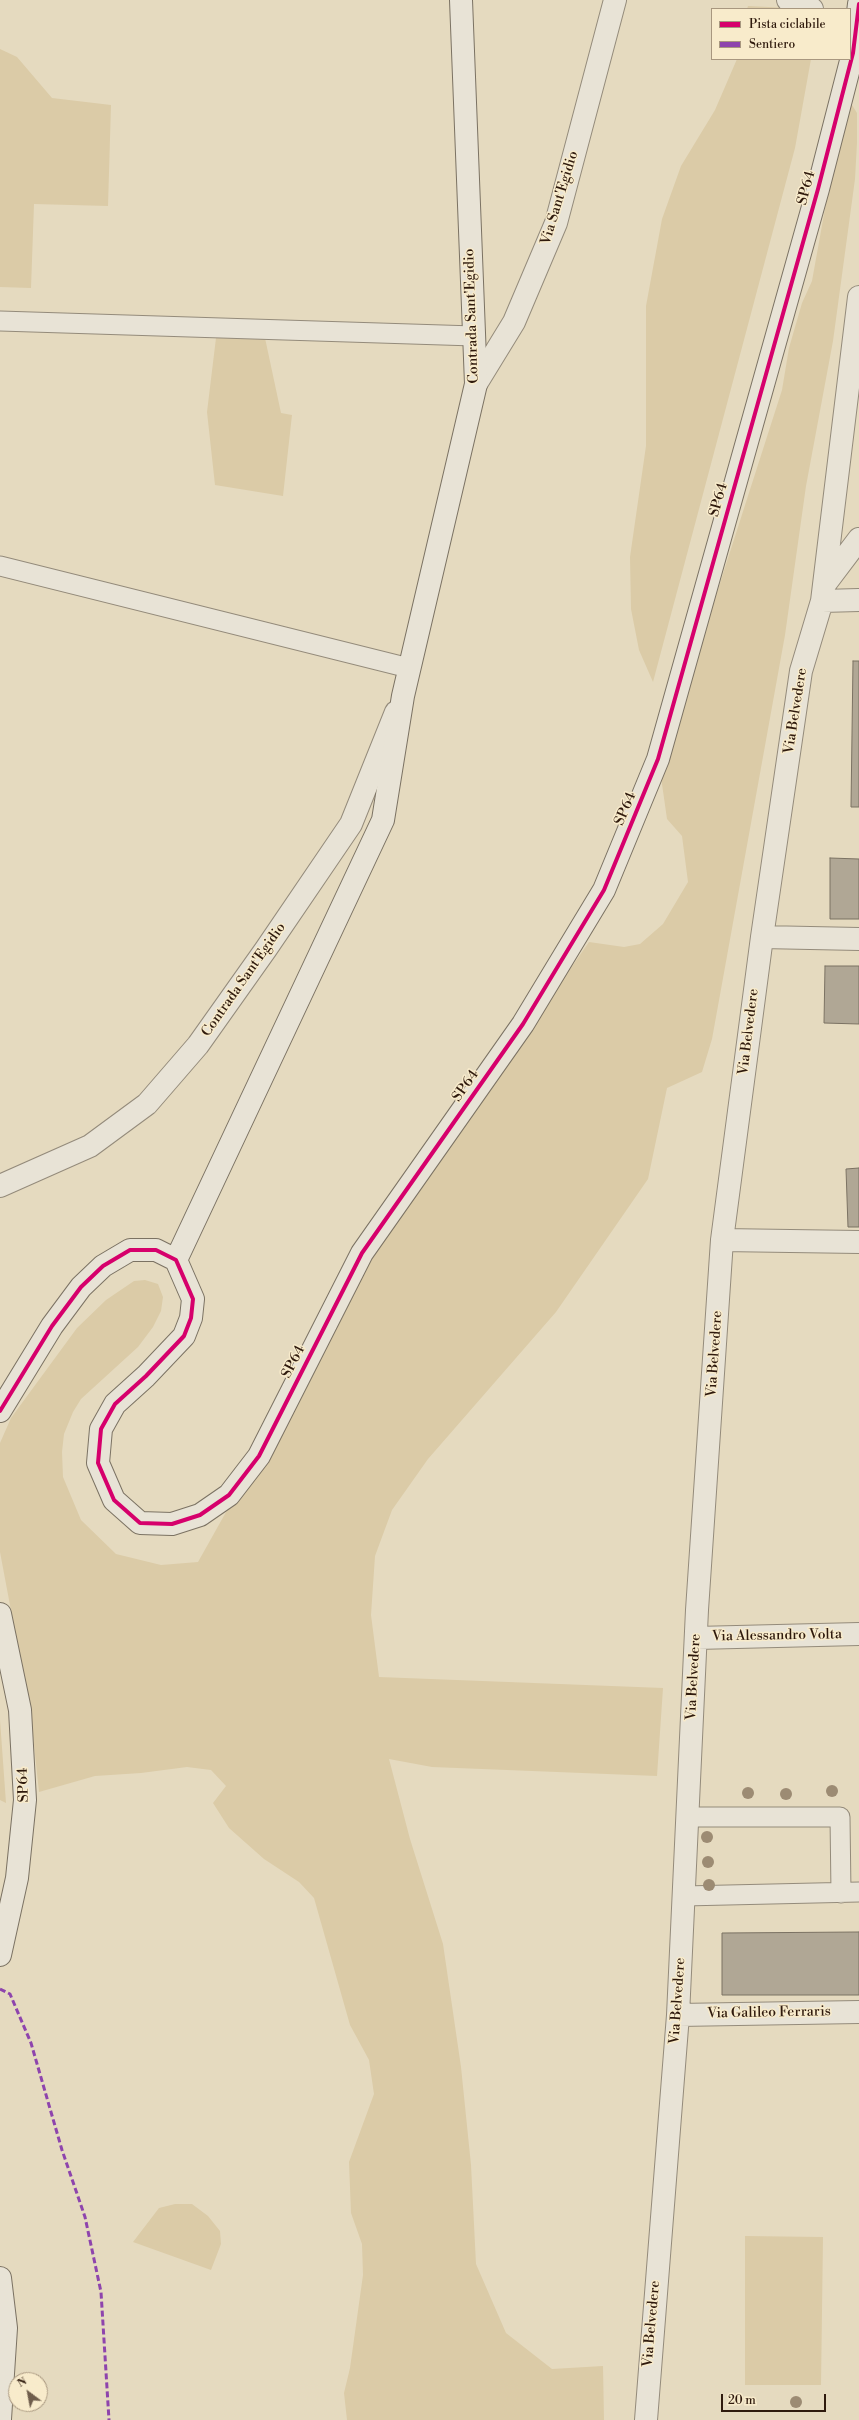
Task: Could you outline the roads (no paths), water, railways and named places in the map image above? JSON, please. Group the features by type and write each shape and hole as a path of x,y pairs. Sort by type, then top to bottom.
{"street":[{"name":"Contrada Sant'Egidio","path":"176,1260 383,820 403,696 476,384 461,0"},
{"name":"Via Sant'Egidio","path":"476,384 514,322 556,223 615,0"},
{"path":"788,0 809,8"},
{"name":"SP64","path":"176,1260 193,1299 191,1318 184,1336 146,1376 115,1404 101,1429 98,1463 108,1488 114,1500 140,1523 172,1524 200,1515 230,1495 259,1456 362,1253 523,1024 604,890 658,759 856,57 855,16"},
{"name":"Via Belvedere","path":"646,2420 678,2015 696,1638 722,1240 762,938 801,671 823,593 859,296"},
{"path":"859,539 823,593 859,600"},
{"name":"Contrada Sant'Egidio","path":"0,1186 90,1146 148,1104 198,1045 266,949 351,824 403,696"},
{"path":"762,938 859,939"},
{"path":"722,1240 859,1242"},
{"path":"0,1411 52,1326 81,1287 103,1266 130,1250 156,1250 176,1260"},
{"name":"SP64","path":"0,1614 20,1710 25,1800 17,1878 0,1955"},
{"name":"Via Alessandro Volta","path":"696,1638 859,1634"},
{"name":"Via Galileo Ferraris","path":"678,2015 859,2012"},
{"path":"0,2278 6,2328 0,2419"}],"lane":[{"path":"0,321 474,336"},
{"path":"0,566 409,668"},
{"path":"684,1896 850,1892 840,1816 687,1817"}]}
